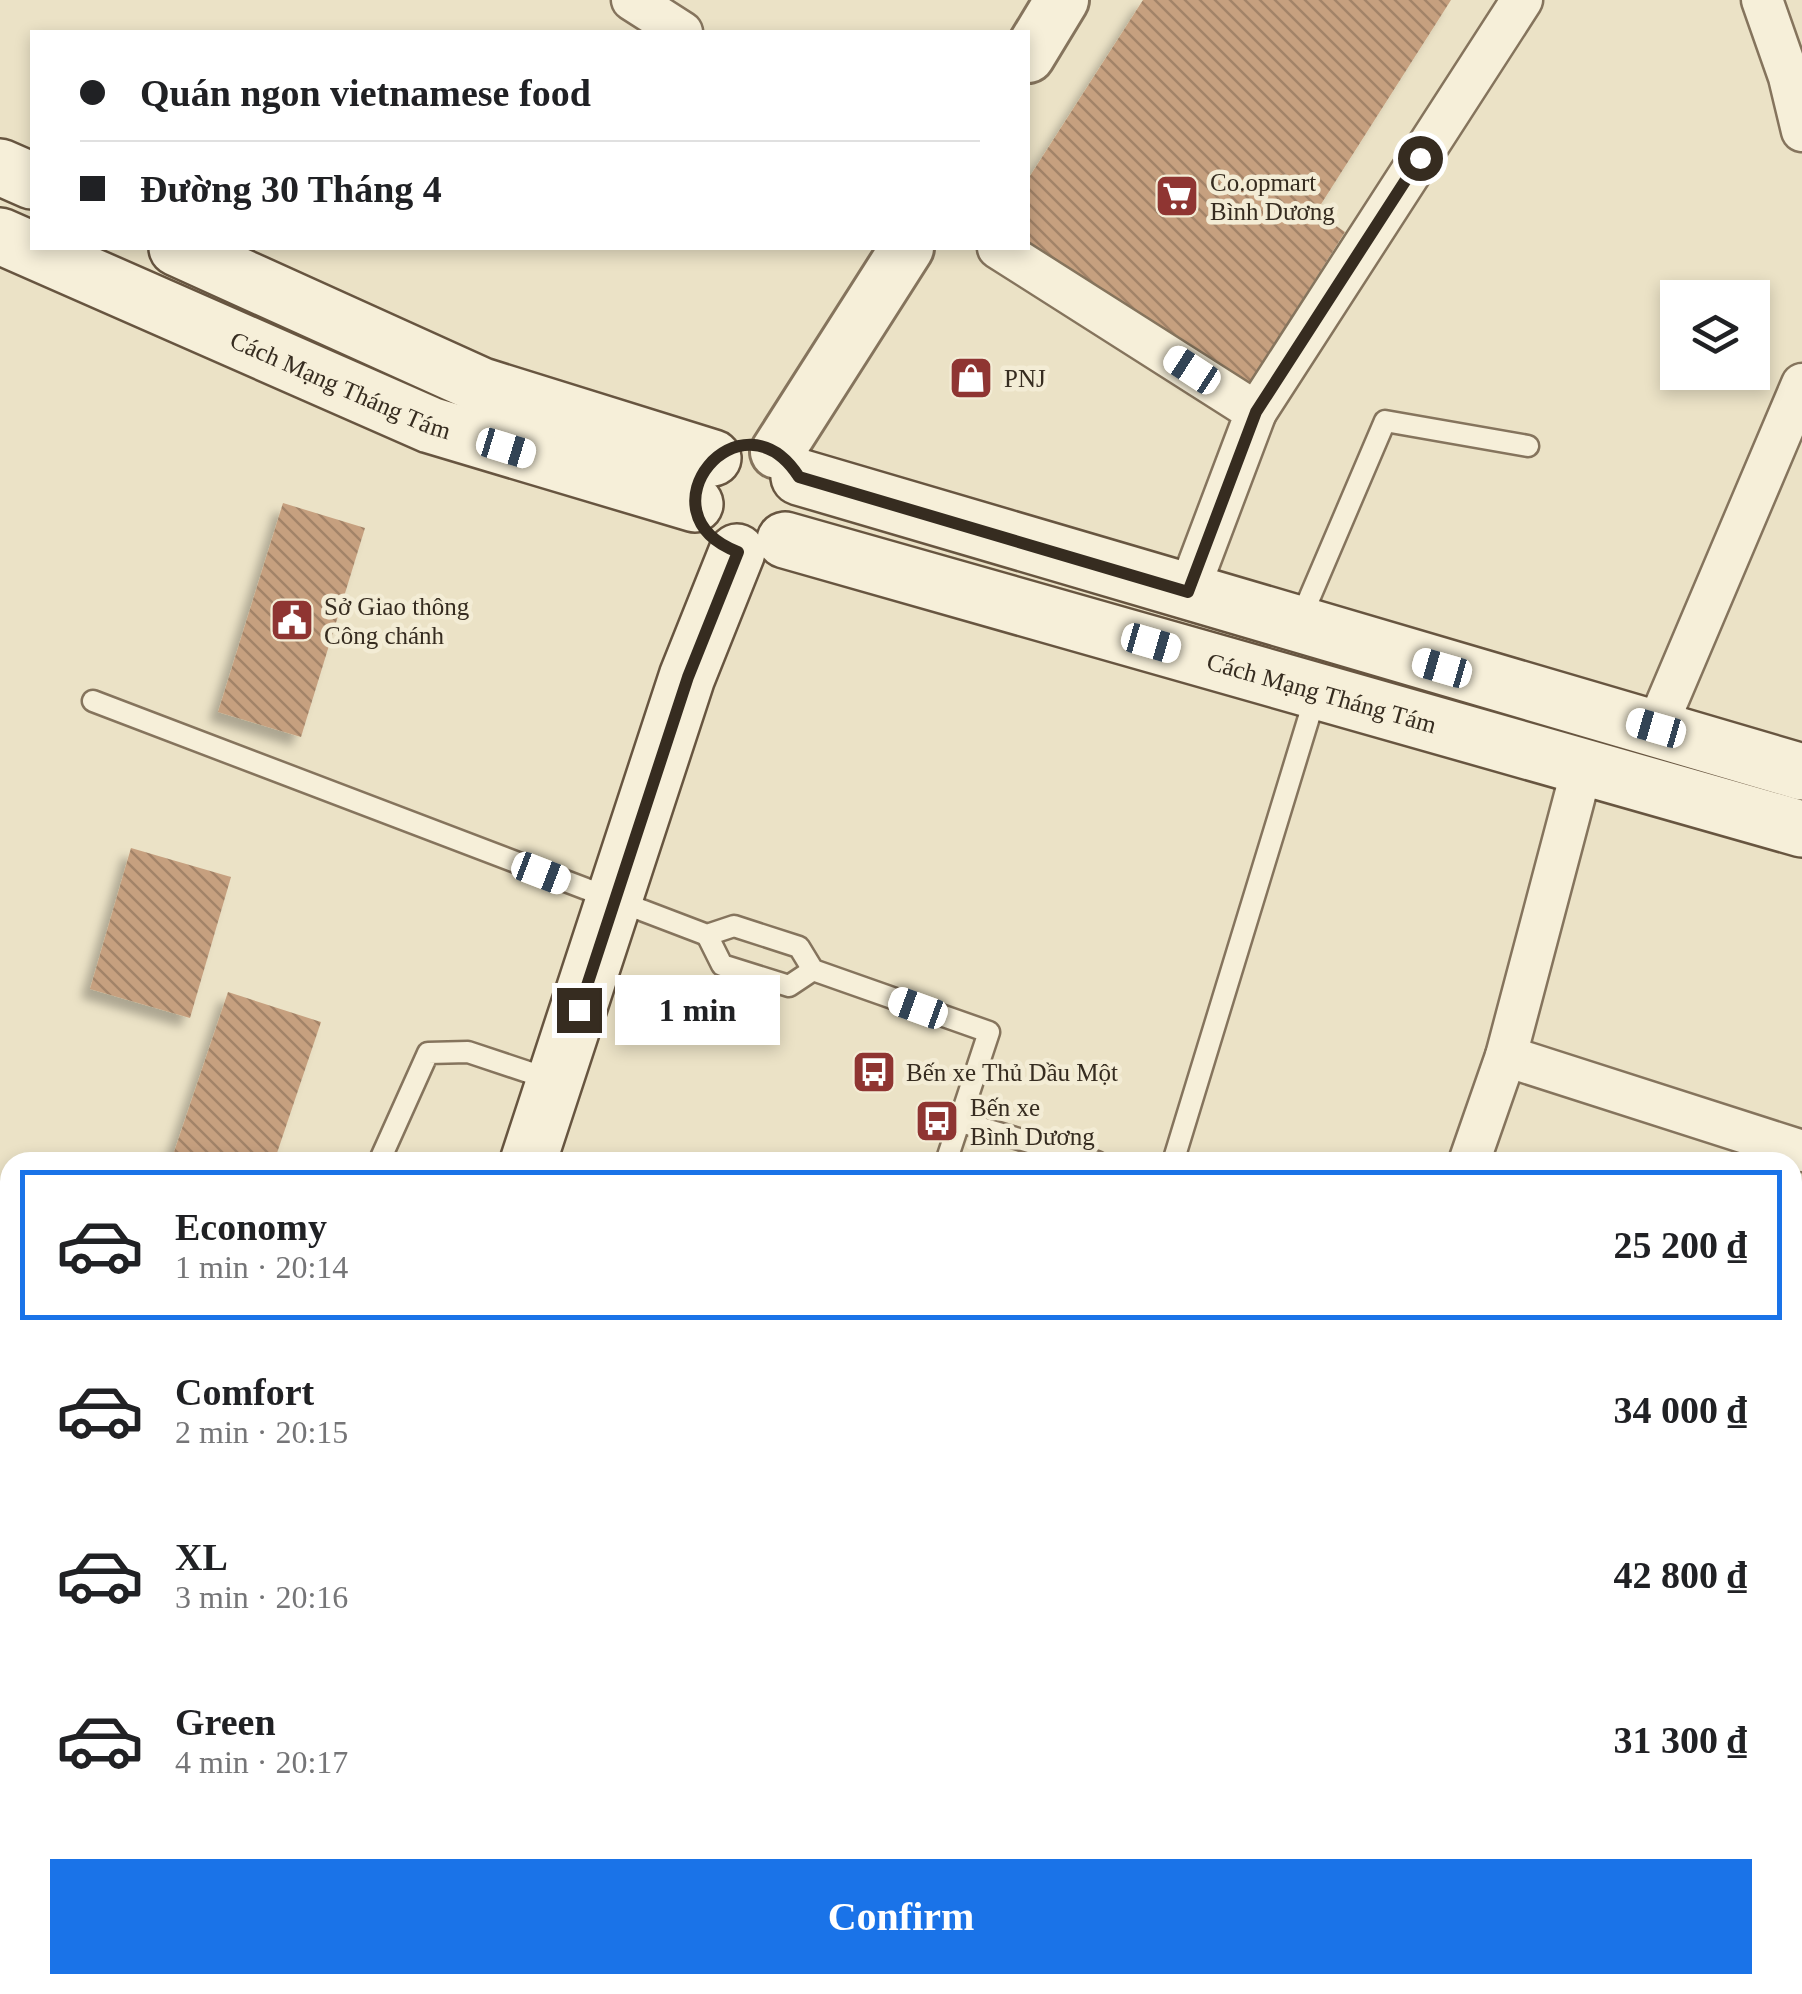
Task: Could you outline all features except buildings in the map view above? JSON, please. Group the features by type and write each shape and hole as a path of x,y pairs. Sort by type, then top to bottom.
{"main road":[{"path":"0,167 30,181"},
{"name":"Cách Mạng Tháng Tám","path":"0,236 30,249"},
{"name":"Cách Mạng Tháng Tám","path":"32,250 430,425 704,481"},
{"path":"182,250 482,386 704,481"},
{"path":"704,481 744,445 788,464 1297,626 1802,772"},
{"path":"531,1152 688,677 761,546 802,511 788,464"},
{"path":"704,481 708,535 761,546"},
{"name":"Cách Mạng Tháng Tám","path":"761,546 1317,690 1802,828"}],"street":[{"path":"632,0 679,30"},
{"path":"1030,53 1062,0"},
{"path":"1188,592 1256,412 1522,0"},
{"path":"1762,0 1790,76 1802,131"},
{"path":"788,464 906,250"},
{"path":"1001,250 1256,412"},
{"path":"1656,728 1802,384"},
{"path":"1472,1152 1506,1056 1583,766"},
{"path":"1506,1056 1802,1150"}],"lane":[{"path":"1297,626 1385,421 1528,446"},
{"path":"1177,1152 1317,690"},
{"path":"94,701 707,936 734,926 799,947 814,970 988,1032 950,1152"},
{"path":"707,936 722,966 789,986 814,970"},
{"path":"383,1152 428,1053 468,1052 554,1081"},
{"path":"961,1122 1063,1152"}],"place":[{"name":"Co.opmart Bình Dương","path":"1177,196"},
{"name":"PNJ","path":"971,378"},
{"name":"Sở Giao thông Công chánh","path":"292,620"},
{"name":"Bến xe Thủ Dầu Một","path":"874,1072"},
{"name":"Bến xe Bình Dương","path":"937,1121"}],"route":[{"path":"579,1010 688,677 738,552 721,546 699,521 696,487 713,458 744,445 761,446 777,452 799,477 1188,592 1256,412 1420,158"}]}
